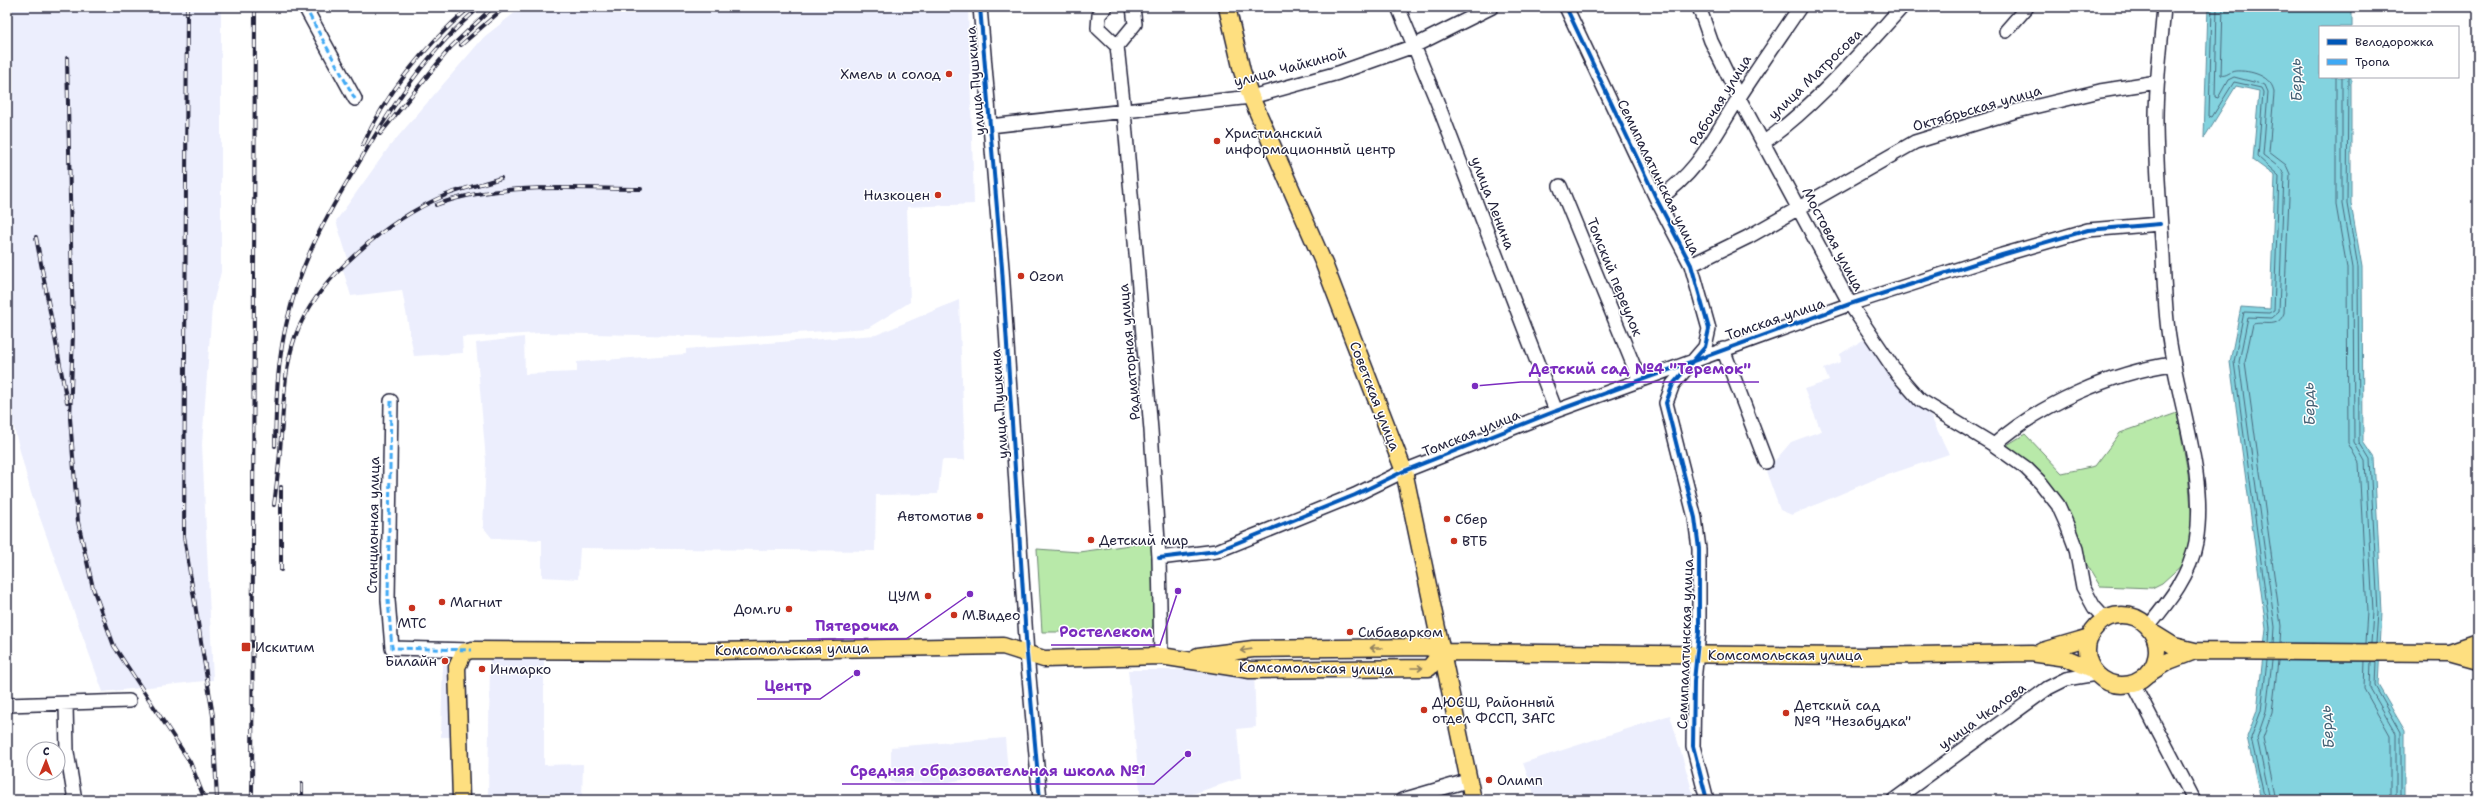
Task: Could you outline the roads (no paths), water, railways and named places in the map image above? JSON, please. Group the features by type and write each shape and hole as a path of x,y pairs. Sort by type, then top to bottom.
{"main road":[{"name":"Советская улица","path":"1226,7 1242,71 1251,97 1324,264 1404,471 1467,781 1473,800"},
{"path":"2195,651 2169,661 2139,680 2120,685 2111,684 2094,671 2087,654 2090,637 2097,626 2116,616 2130,616 2174,646 2195,651 2449,653 2478,661"},
{"path":"2139,680 2156,660 2157,651 2150,630"},
{"name":"Комсомольская улица","path":"2031,653 2064,646 2090,637"},
{"path":"2449,653 2478,642"},
{"name":"Комсомольская улица","path":"472,650 715,651 1003,646 1044,659 1161,656 1183,659 1253,649 1427,647 1442,652 1696,655 1936,656 2031,653 2066,658 2094,671"},
{"path":"460,800 457,667 464,652 472,650"}],"street":[{"path":"305,7 355,99"},
{"name":"улица Пушкина","path":"980,7 1002,268 1027,654 1040,800"},
{"path":"1106,7 1099,15 1098,28 1117,46 1135,24 1133,7"},
{"name":"улица Ленина","path":"1398,7 1436,99 1556,411"},
{"name":"улица Чайкиной","path":"990,126 1251,97 1338,73 1414,46 1492,7"},
{"name":"Семипалатинская улица","path":"1566,7 1657,200 1691,265 1708,329 1705,347 1673,384 1666,403 1696,525 1699,576 1699,632 1696,655 1693,746 1707,800"},
{"name":"Мостовая улица","path":"1699,7 1711,41 1739,98 1850,304 1898,375 1920,400 1994,445 2026,468 2058,505 2076,549 2083,587 2094,607 2106,620"},
{"name":"Рабочая улица","path":"1657,200 1680,183 1702,159 1739,98 1800,7"},
{"name":"улица Матросова","path":"1764,142 1790,124 1857,57 1902,7"},
{"path":"2006,31 2027,7"},
{"path":"2150,630 2182,583 2196,543 2198,522 2198,498 2192,456 2173,364 2168,328 2160,224 2156,154 2157,82 2164,7"},
{"name":"Радиаторная улица","path":"1117,46 1124,111 1151,430 1159,558 1161,656"},
{"name":"Октябрьская улица","path":"1691,265 1748,237 1915,142 2013,112 2100,91 2157,82"},
{"name":"Томский переулок","path":"1560,186 1640,381"},
{"name":"Томская улица","path":"1159,558 1217,551 1356,495 1404,471 1556,411 1850,304 2002,255 2088,230 2160,224"},
{"path":"1723,349 1766,462"},
{"path":"1994,445 2007,433 2079,390 2155,366 2173,364"},
{"name":"Станционная улица","path":"391,401 388,600 392,648 472,650"},
{"name":"улица Чкалова","path":"1894,800 2048,688 2066,679 2094,671"},
{"path":"2139,680 2149,716 2191,791 2194,800"},
{"path":"7,705 129,702"},
{"path":"66,704 67,752 75,800"},
{"path":"1402,800 1467,781"}],"water":[{"name":"Бердь","path":"2208,7 2352,7 2352,26 2319,26 2319,78 2351,78 2351,204 2362,267 2363,442 2374,458 2382,612 2378,685 2405,731 2405,800 2261,800 2247,737 2257,711 2266,628 2230,362 2241,307 2270,309 2275,176 2253,160 2259,91 2236,86 2204,138"}],"railway":[{"path":"187,7 184,536 213,716 217,800"},
{"path":"252,800 255,7"},
{"path":"363,145 384,106 409,70 438,37 470,7"},
{"path":"275,446 281,349 294,296 308,256 326,219 398,100 428,60 461,24 480,7"},
{"path":"380,134 451,47 493,7"},
{"path":"461,45 505,7"},
{"path":"67,58 73,333 70,418 78,522 93,588 114,646 190,762 205,800"},
{"path":"274,505 285,386 291,349 305,315 319,293 337,272 357,253 401,219 446,195 501,178"},
{"path":"436,205 459,198 510,190 537,188 641,189"},
{"path":"36,237 67,402"},
{"path":"281,487 281,570"},
{"path":"302,784 302,800"}],"place":[{"name":"Хмель и солод","path":"949,74"},
{"name":"Христианский информационный центр","path":"1217,141"},
{"name":"Низкоцен","path":"938,195"},
{"name":"Ozon","path":"1021,276"},
{"name":"Детский сад №4 \"Теремок\"","path":"1475,386"},
{"name":"Автомотив","path":"980,516"},
{"name":"Сбер","path":"1447,519"},
{"name":"Детский мир","path":"1091,540"},
{"name":"ВТБ","path":"1454,541"},
{"name":"Ростелеком","path":"1178,591"},
{"name":"Пятерочка","path":"970,594"},
{"name":"ЦУМ","path":"928,596"},
{"name":"Магнит","path":"442,602"},
{"name":"МТС","path":"412,608"},
{"name":"Дом.ru","path":"789,609"},
{"name":"М.Видео","path":"954,615"},
{"name":"Сибаварком","path":"1350,632"},
{"name":"Искитим","path":"246,647"},
{"name":"Билайн","path":"445,661"},
{"name":"Инмарко","path":"482,669"},
{"name":"Центр","path":"857,673"},
{"name":"ДЮСШ, Районный отдел ФССП, ЗАГС","path":"1424,710"},
{"name":"Детский сад №9 \"Незабудка\"","path":"1786,713"},
{"name":"Средняя образовательная школа №1","path":"1188,754"},
{"name":"Олимп","path":"1489,780"}]}
